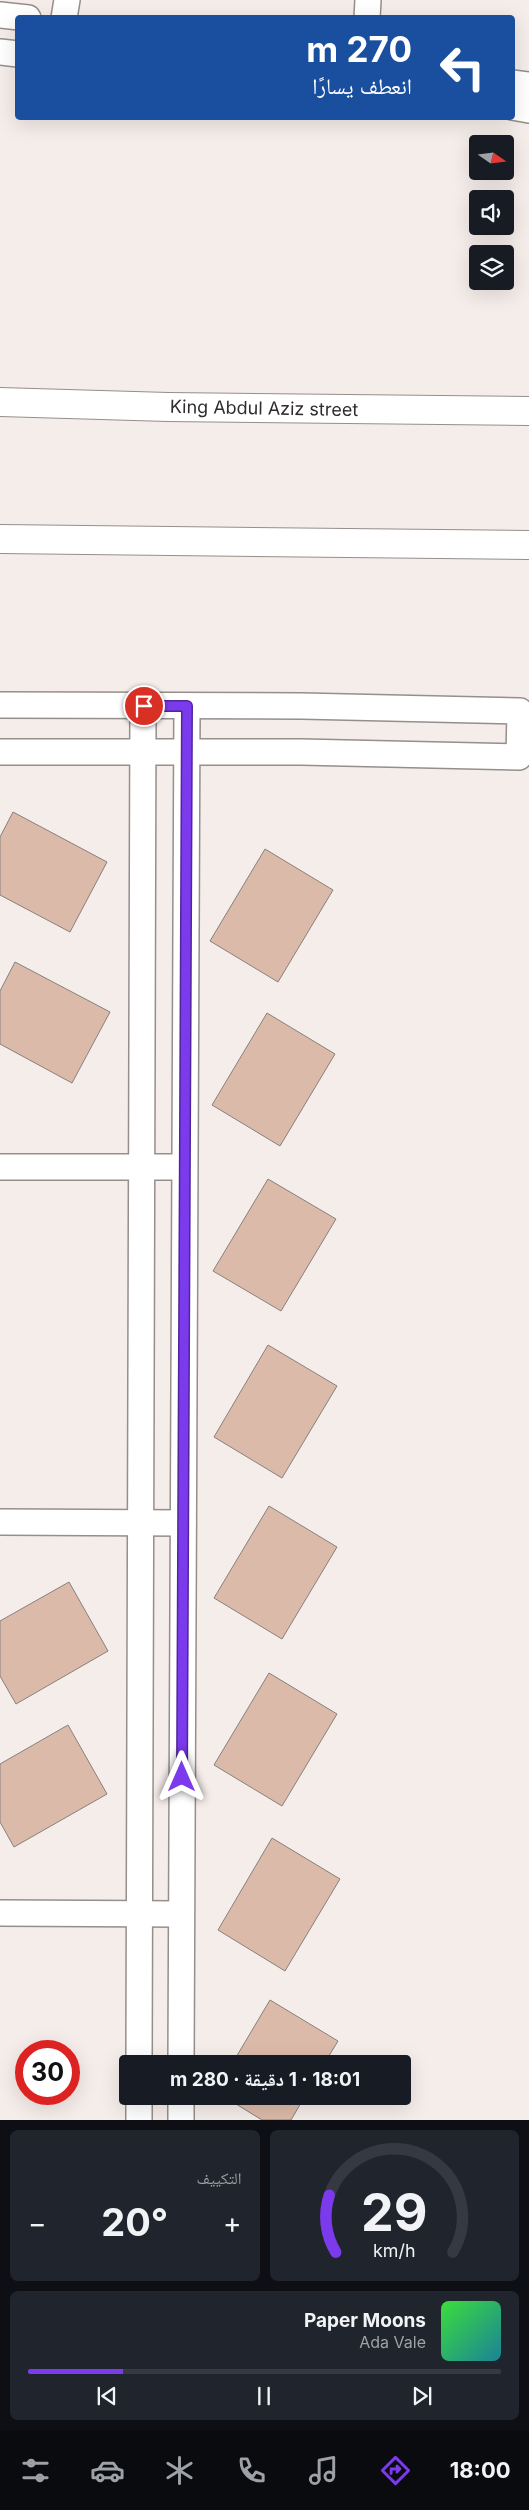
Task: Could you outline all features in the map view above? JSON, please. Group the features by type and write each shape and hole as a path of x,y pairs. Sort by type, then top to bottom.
{"main road":[{"name":"King Abdul Aziz street","path":"0,402 168,407 529,410"},
{"path":"0,539 529,545"}],"street":[{"path":"64,15 67,0"},
{"path":"367,15 368,0"},
{"path":"0,15 15,17"},
{"path":"0,52 15,54"},
{"path":"515,83 529,85"},
{"path":"515,108 529,110"},
{"path":"0,705 302,706 520,711 519,757 186,752 0,752"},
{"path":"139,2055 144,706"},
{"path":"181,2055 187,706"},
{"path":"0,1167 184,1167"},
{"path":"0,1522 183,1523"},
{"path":"0,1913 181,1914"},
{"path":"139,2105 139,2120"},
{"path":"180,2120 181,2105"}],"building":[{"path":"13,812 107,862 70,932 0,895 0,837"},
{"path":"265,849 333,890 278,982 210,941"},
{"path":"15,962 110,1012 72,1083 0,1044 0,991"},
{"path":"267,1013 335,1054 280,1146 212,1105"},
{"path":"268,1179 336,1219 281,1311 213,1271"},
{"path":"268,1345 337,1386 282,1478 214,1437"},
{"path":"269,1506 337,1547 282,1639 214,1598"},
{"path":"69,1582 108,1651 16,1704 0,1676 0,1621"},
{"path":"269,1673 337,1714 282,1806 214,1765"},
{"path":"68,1725 107,1794 14,1847 0,1822 0,1764"},
{"path":"272,1838 340,1879 285,1971 218,1930"},
{"path":"270,2000 338,2041 329,2055 237,2055"},
{"path":"238,2105 300,2105 291,2120 262,2120"}],"route":[{"path":"144,706 187,706 182,1777"}]}
